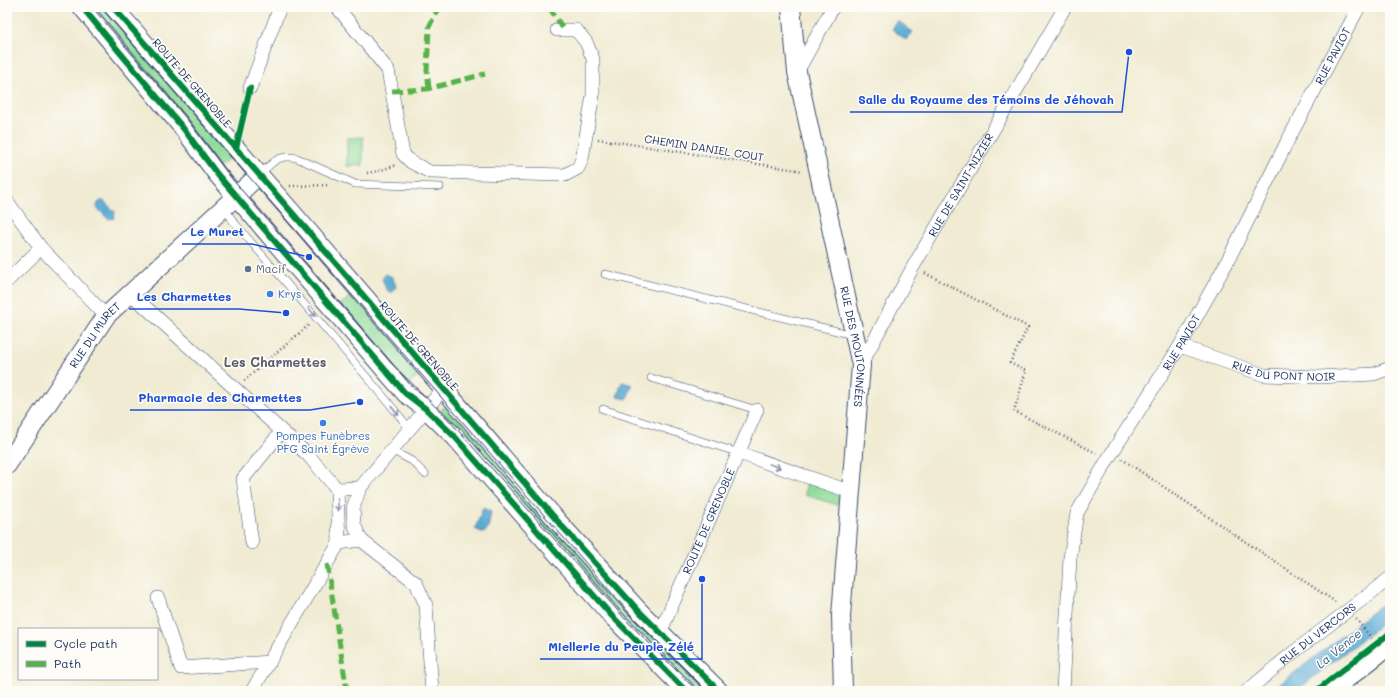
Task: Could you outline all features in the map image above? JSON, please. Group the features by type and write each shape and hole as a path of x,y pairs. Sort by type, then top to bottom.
{"main road":[{"path":"82,7 183,128 208,164 229,201 405,393 426,409 455,437 611,615 686,691"},
{"name":"ROUTE DE GRENOBLE","path":"113,7 560,524 636,609 719,691"},
{"name":"RUE DES MOUTONNÉES","path":"791,7 797,72 861,365 841,616 843,691"},
{"name":"RUE DU MURET","path":"7,465 106,316 229,201 259,175"},
{"path":"1331,691 1383,648"}],"street":[{"path":"250,88 280,7"},
{"path":"337,7 388,70 403,154 418,166 430,172 565,175 578,168 582,159 593,95 593,59 586,42 576,30 557,30"},
{"path":"797,72 834,7"},
{"name":"RUE DE SAINT-NIZIER","path":"861,365 913,267 1065,7"},
{"name":"RUE PAVIOT","path":"1063,691 1070,558 1077,513 1110,455 1180,346 1226,264 1287,142 1359,7"},
{"path":"9,209 41,248 106,316"},
{"path":"7,281 41,248"},
{"path":"130,293 308,455 337,489 339,543 252,691"},
{"name":"RUE DU PONT NOIR","path":"1180,346 1264,375 1319,377 1374,374 1390,368"},
{"path":"432,691 426,605 420,590 416,583 361,540 354,524 353,508 360,488 443,389"},
{"name":"ROUTE DE GRENOBLE","path":"660,633 757,410"},
{"path":"252,543 243,479 281,432"},
{"path":"738,452 851,492"},
{"path":"337,489 360,488"},
{"path":"339,543 361,540"},
{"name":"RUE DU VERCORS","path":"1247,691 1290,655 1349,612 1390,578"},
{"path":"158,598 181,668 270,662"}],"lane":[{"path":"259,175 277,158 286,156 296,158 355,184 440,187"},
{"path":"229,201 233,221 409,428"},
{"path":"606,274 855,336"},
{"path":"651,378 757,410"},
{"path":"603,409 738,452"},
{"path":"391,450 412,461 424,474"}],"path":[{"path":"913,267 1028,327 1010,363 1026,370 1014,411 1110,455 1349,612 1383,648"},
{"path":"235,389 317,318"}],"green space":[{"path":"88,7 106,7 234,154 219,167"},
{"path":"363,137 363,165 347,166 347,138"},
{"path":"354,293 423,372 406,386 337,308"},
{"path":"447,405 712,691 692,691 624,622 439,412"},
{"path":"807,479 839,492 838,505 805,495"}],"water":[{"path":"898,21 913,32 906,40 892,29"},
{"path":"104,201 115,212 114,218 108,219 97,208 98,203"},
{"path":"386,274 392,277 396,286 393,292 386,289 382,278"},
{"path":"622,382 632,385 627,399 617,397"},
{"path":"483,508 491,512 488,528 484,533 475,529"},
{"name":"La Vence","path":"1390,598 1390,617 1296,691 1271,691"}],"tram line":[{"path":"92,7 186,118 232,179 392,364 448,419 626,620 697,691"},
{"path":"101,7 631,615 707,691"}],"marked path":[{"path":"429,88 427,71 429,27 439,7"},
{"path":"549,7 564,30"},
{"path":"392,91 427,89 485,74"},
{"path":"327,564 347,691"}],"cycle path":[{"path":"82,7 183,128 217,174 405,393 426,409 455,437 611,615 686,691"},
{"path":"113,7 560,524 637,609 719,691"},
{"path":"236,148 250,88"},
{"path":"1316,691 1390,633"}],"place":[{"name":"Salle du Royaume des Témoins de Jéhovah","path":"1129,52"},
{"name":"Le Muret","path":"309,257"},
{"name":"Macif","path":"248,269"},
{"name":"Krys","path":"270,294"},
{"name":"Les Charmettes","path":"286,313"},
{"name":"Pharmacie des Charmettes","path":"360,402"},
{"name":"Pompes Funèbres PFG Saint Égrève","path":"323,423"},
{"name":"Miellerie du Peuple Zélé","path":"702,579"}],"district":[{"name":"Les Charmettes","path":"275,362"}]}
